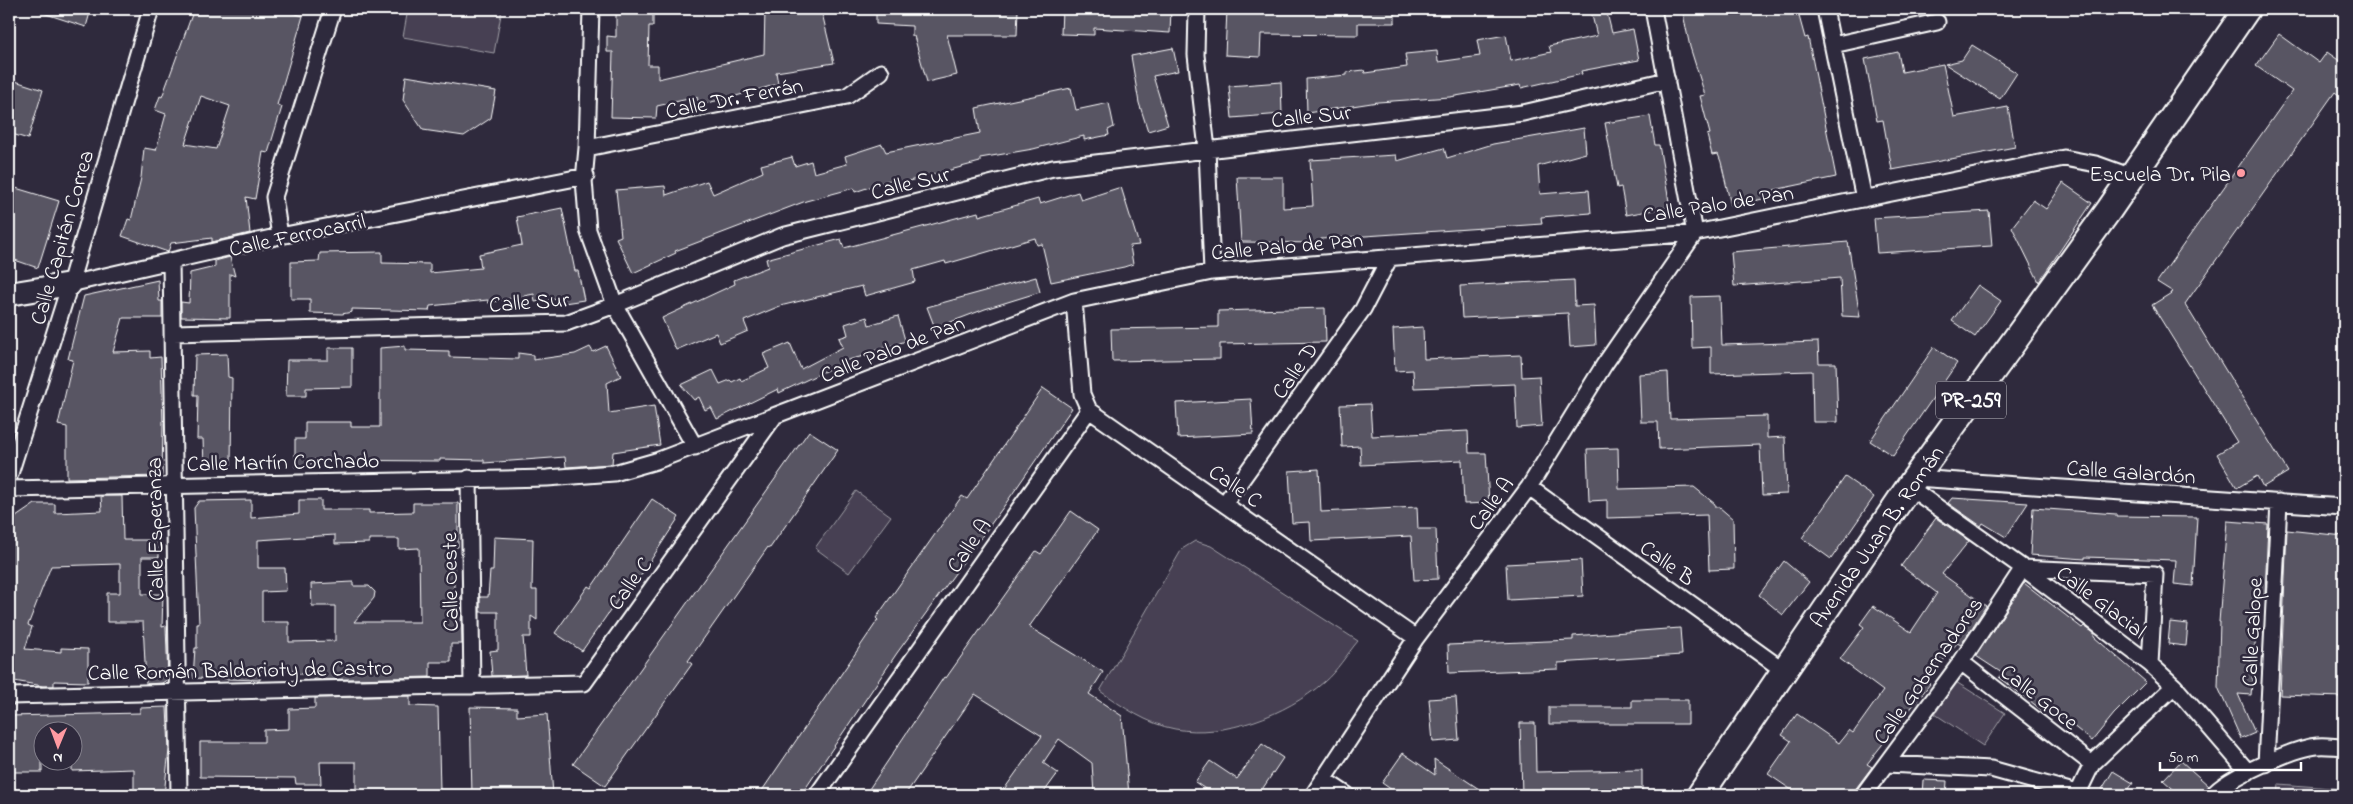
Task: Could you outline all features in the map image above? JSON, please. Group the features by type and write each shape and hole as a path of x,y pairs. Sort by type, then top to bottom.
{"main road":[{"name":"Avenida Juan B. Román","path":"1700,795 1912,482 2132,177 2247,9"}],"street":[{"name":"Calle Capitán Correa","path":"9,477 70,284 151,9"},
{"path":"280,236 274,197 333,9"},
{"path":"591,9 586,176 588,230 615,306 695,447"},
{"path":"1197,9 1196,55 1207,148 1212,272"},
{"path":"1653,9 1695,233"},
{"path":"1824,9 1864,199"},
{"path":"1833,45 1937,22"},
{"name":"Calle Dr. Ferrán","path":"588,148 847,96 881,72"},
{"name":"Calle Sur","path":"173,333 566,323 615,306 782,236 1053,168 1207,148 1523,113 1667,80"},
{"name":"Calle Palo de Pan","path":"469,478 546,478 614,473 695,447 1074,301 1212,272 1695,233 2064,158 2096,164 2132,177"},
{"name":"Calle Ferrocarril","path":"9,294 70,284 280,236 586,176"},
{"name":"Calle A","path":"1314,795 1416,638 1529,487 1604,365 1695,233"},
{"name":"Calle D","path":"1225,503 1362,309 1390,258"},
{"name":"Calle Esperanza","path":"171,262 179,795"},
{"path":"1074,301 1082,394 1089,410"},
{"name":"Calle A","path":"818,795 1089,410"},
{"name":"Calle C","path":"1089,410 1416,638"},
{"name":"Calle C","path":"472,686 584,683 774,417"},
{"name":"Calle Martín Corchado","path":"9,489 469,478"},
{"name":"Calle Oeste","path":"469,478 472,686"},
{"name":"Calle Galardón","path":"1912,482 2344,507"},
{"name":"Calle Glacial","path":"1912,482 2150,664 2174,686 2248,772"},
{"name":"Calle B","path":"1529,487 1784,670"},
{"name":"Calle Galope","path":"2266,764 2279,502"},
{"path":"2023,568 2155,574 2150,664"},
{"name":"Calle Gobernadores","path":"1863,795 1961,662 2023,568"},
{"name":"Calle Goce","path":"1961,662 2092,764"},
{"name":"Calle Román Baldorioty de Castro","path":"9,696 472,686"},
{"path":"1886,764 1991,769 2077,794 2092,764 2174,686"},
{"path":"2213,795 2248,772 2288,753 2317,746 2344,747"},
{"path":"1323,779 1347,795"}],"shaded area":[{"path":"408,9 502,9 494,53 403,37"},
{"path":"856,491 891,516 849,573 815,548"},
{"path":"1195,541 1211,546 1358,641 1333,673 1309,694 1273,714 1234,727 1194,731 1175,729 1145,719 1126,709 1100,691 1182,549"},
{"path":"1956,682 2005,713 1983,746 1935,714"},
{"path":"2279,784 2344,789 2344,795 2278,795"}],"building":[{"path":"41,9 91,9 86,27 40,12"},
{"path":"194,9 279,9 303,16 277,105 282,107 268,153 263,152 255,199 246,197 250,233 212,242 212,238 171,243 168,252 122,236 128,219 131,220 141,178 144,148 156,150 166,114 155,110 160,96 162,97","holes":["201,96 230,106 216,149 185,144"]},
{"path":"616,9 653,9 653,26 649,26 648,65 658,65 658,79 764,54 765,9 821,9 834,63 776,72 778,84 699,105 697,97 657,106 656,118 611,117 613,52 607,52 607,36 616,37"},
{"path":"876,9 1018,9 1017,35 947,35 957,75 927,82 914,36 912,36 912,26 876,24"},
{"path":"1062,9 1171,9 1170,33 1094,28 1094,35 1061,34"},
{"path":"1227,9 1395,9 1395,23 1358,23 1358,35 1261,34 1260,57 1225,55"},
{"path":"1606,9 1612,33 1633,29 1639,60 1581,71 1582,74 1521,88 1520,85 1450,97 1378,102 1307,113 1306,79 1347,75 1347,72 1364,70 1365,73 1407,67 1405,54 1437,51 1438,62 1480,56 1477,40 1506,35 1511,61 1551,52 1549,46 1597,36 1591,11"},
{"path":"1682,9 1797,9 1805,38 1808,37 1836,177 1774,190 1776,196 1731,206 1721,162 1718,154 1712,155 1707,135 1710,134 1700,96 1705,95 1690,47"},
{"path":"2279,34 2319,63 2327,52 2344,64 2344,99 2335,92 2185,304 2288,472 2263,487 2257,476 2237,488 2217,454 2237,442 2152,305 2173,292 2157,282 2292,91 2256,66"},
{"path":"1972,45 2017,73 2000,99 1945,64 1962,60"},
{"path":"1173,48 1178,71 1153,76 1168,125 1148,131 1139,103 1131,56"},
{"path":"1898,52 1902,72 1943,64 1954,117 2008,107 2015,147 1892,170 1883,120 1877,121 1865,59"},
{"path":"406,76 496,91 491,118 464,136 423,130 403,100"},
{"path":"9,79 43,90 28,139 9,133"},
{"path":"1281,82 1282,114 1232,118 1229,86"},
{"path":"1071,88 1076,110 1109,103 1114,127 1108,130 1109,135 1084,140 1084,136 1033,149 980,158 980,162 894,185 893,179 855,192 854,188 806,201 675,251 676,253 633,273 616,238 621,236 616,190 665,186 666,195 707,181 713,194 763,172 761,165 792,157 795,166 811,161 814,173 847,164 845,156 882,144 886,152 980,133 976,108"},
{"path":"1650,116 1655,145 1659,145 1670,207 1626,215 1621,187 1617,188 1605,123"},
{"path":"1584,128 1586,153 1538,166 1540,194 1589,190 1591,213 1541,217 1542,224 1321,239 1322,243 1241,242 1237,177 1283,177 1283,208 1313,206 1310,160 1396,155 1397,161 1444,148 1447,158 1493,144"},
{"path":"2063,183 2092,203 2039,282 2012,227 2033,200 2046,209"},
{"path":"9,186 59,201 38,268 9,258"},
{"path":"1121,187 1139,245 1130,246 1133,264 1124,267 1051,282 1042,244 1037,245 1035,238 946,264 945,261 913,270 915,282 865,296 862,286 780,306 744,321 748,331 720,343 716,333 676,350 662,318 735,284 734,280 768,267 766,259 841,239 844,248 978,212 979,216 1038,199 1040,204 1078,192 1081,200"},
{"path":"562,208 575,271 578,271 584,300 564,303 563,297 535,302 534,294 488,303 488,300 430,306 429,311 352,309 352,312 342,314 310,313 310,299 291,299 291,262 319,261 320,253 382,252 382,263 430,264 430,273 481,268 479,254 522,245 517,217"},
{"path":"1989,211 1992,246 1877,253 1874,218"},
{"path":"1848,242 1860,317 1842,316 1840,278 1734,286 1731,252"},
{"path":"230,257 235,276 230,274 230,318 181,317 181,302 189,303 190,273 215,267 215,261"},
{"path":"1036,277 1040,292 985,309 935,328 927,307"},
{"path":"158,280 159,301 162,301 162,318 123,318 113,352 150,351 150,358 161,357 162,476 67,478 67,427 58,425 73,360 68,359 84,296"},
{"path":"1574,280 1575,306 1594,305 1596,345 1570,347 1568,313 1462,318 1460,286"},
{"path":"1978,285 2001,301 1975,337 1952,321"},
{"path":"1720,296 1722,345 1818,342 1819,363 1836,363 1838,422 1813,422 1812,371 1711,374 1711,347 1692,348 1691,297"},
{"path":"1325,308 1326,342 1220,344 1220,359 1112,361 1111,329 1218,327 1218,311"},
{"path":"898,316 905,340 903,342 871,352 872,354 848,360 779,393 778,389 717,419 711,407 705,410 699,397 694,400 681,385 713,370 720,384 730,380 732,382 740,378 741,381 769,368 763,354 790,343 801,369 843,347 839,338 848,335 845,324 867,317 869,325"},
{"path":"1423,327 1424,359 1521,355 1522,377 1539,376 1542,426 1517,428 1515,384 1414,388 1413,370 1395,371 1393,329"},
{"path":"405,346 405,350 449,351 449,357 518,359 518,353 533,355 533,360 575,354 590,347 593,352 606,346 621,376 607,383 609,413 654,406 660,445 613,452 612,464 566,467 565,457 484,463 484,460 440,459 440,461 311,460 311,467 295,467 295,439 305,439 305,422 351,422 351,427 380,427 380,348"},
{"path":"1934,347 1957,363 1893,456 1870,441"},
{"path":"328,348 352,348 352,387 306,388 306,396 286,396 287,360 328,360"},
{"path":"227,354 228,377 232,378 231,465 204,466 203,439 197,439 198,395 194,395 195,355"},
{"path":"1668,372 1670,419 1767,416 1767,438 1785,437 1787,494 1762,495 1760,445 1659,449 1658,422 1641,422 1639,374"},
{"path":"1043,388 1072,408 1004,506 897,653 801,795 759,795 878,620 876,618 962,496 967,499"},
{"path":"1251,399 1253,434 1178,438 1176,403"},
{"path":"1370,404 1372,436 1468,431 1469,453 1486,453 1489,503 1464,504 1462,460 1361,465 1360,446 1342,447 1340,405"},
{"path":"809,431 838,450 688,661 692,664 605,786 573,764"},
{"path":"1618,448 1619,489 1694,487 1715,504 1715,507 1719,507 1733,519 1734,569 1709,570 1707,515 1607,518 1607,500 1589,501 1587,449"},
{"path":"1319,469 1321,512 1417,507 1418,529 1436,529 1438,579 1414,580 1411,536 1311,541 1310,522 1292,523 1289,471"},
{"path":"1845,477 1874,497 1831,559 1802,538"},
{"path":"101,496 122,496 123,540 159,540 159,557 142,557 142,594 163,594 162,627 166,626 168,679 162,683 146,684 143,622 107,622 107,593 120,593 120,564 51,566 28,625 32,627 25,649 61,652 61,648 88,649 88,682 54,681 54,686 43,686 14,681 12,687 9,687 9,540 16,517 35,504 55,504 55,513 102,511"},
{"path":"1952,498 2028,503 2006,537 1983,523 1981,526 1948,503"},
{"path":"652,499 679,517 624,601 619,598 582,651 555,633 588,586 591,588"},
{"path":"251,500 251,518 299,514 299,500 321,500 321,510 369,510 369,513 413,512 413,503 458,503 458,547 454,547 454,597 461,597 462,644 451,644 451,662 430,662 430,677 314,680 314,674 293,674 293,670 260,671 260,680 193,678 195,648 197,648 197,624 199,624 194,508 199,501","holes":["335,535 335,544 369,543 369,539 399,539 399,549 419,548 420,622 354,622 374,598 375,592 369,586 353,586 353,582 311,584 312,606 335,606 335,641 289,642 289,622 262,622 262,592 286,591 285,568 258,568 258,540"]},
{"path":"2033,508 2116,514 2116,516 2197,517 2193,586 2174,584 2176,560 2085,557 2085,559 2030,555"},
{"path":"1071,511 1098,530 1029,627 1103,672 1089,694 1122,716 1129,795 1094,795 1092,763 1059,739 1043,763 1058,773 1042,795 1000,795 1042,736 975,694 905,795 865,795 944,677 946,678 1036,551 1041,554"},
{"path":"1936,518 1969,541 1942,574 1986,606 1961,645 1957,643 1927,682 1930,684 1867,764 1872,767 1851,795 1799,795 1768,774 1791,741 1782,735 1797,714 1839,743 1849,730 1853,733 1883,691 1840,659 1864,627 1860,624 1873,606 1911,632 1937,593 1901,566"},
{"path":"2227,521 2268,524 2265,595 2259,595 2251,695 2238,694 2255,733 2241,739 2218,687 2219,622"},
{"path":"2287,530 2344,536 2344,697 2280,695"},
{"path":"494,537 533,539 532,590 537,590 537,620 531,616 531,637 523,637 526,675 492,676 490,651 498,650 498,612 480,612 480,597 488,597 490,571 493,571"},
{"path":"1581,560 1583,596 1508,600 1506,564"},
{"path":"1784,561 1809,582 1783,615 1759,595"},
{"path":"2024,583 2082,628 2084,626 2094,633 2094,637 2146,682 2114,714 2092,741 2047,705 2043,711 1999,677 2002,673 1976,656"},
{"path":"2170,622 2188,624 2186,646 2168,644"},
{"path":"1680,628 1682,655 1558,663 1558,669 1449,673 1448,645 1573,640 1573,636"},
{"path":"410,696 410,706 438,707 440,791 387,793 387,795 356,794 356,762 320,762 321,784 296,784 295,778 200,777 200,742 264,742 264,730 289,729 289,709 315,708 315,698"},
{"path":"1456,697 1459,740 1433,742 1429,699"},
{"path":"1632,700 1688,700 1688,724 1549,724 1549,707 1632,707"},
{"path":"167,707 169,750 164,795 145,795 145,792 134,792 134,769 82,771 82,722 32,722 32,772 13,772 13,760 9,761 9,716 140,713 140,708"},
{"path":"470,707 517,708 517,716 547,714 553,795 472,795"},
{"path":"1520,723 1535,723 1536,772 1642,770 1642,795 1522,795"},
{"path":"1262,744 1283,758 1259,794 1261,795 1214,795 1195,782 1210,761 1237,779"},
{"path":"1403,753 1435,775 1434,759 1488,795 1399,795 1382,783"},
{"path":"2181,761 2209,786 2200,795 2180,795 2163,780"},
{"path":"2113,771 2133,783 2125,795 2113,795 2102,789"},
{"path":"1923,780 1947,781 1946,795 1922,795"}],"place":[{"name":"Escuela Dr. Pila","path":"2241,173"}]}
